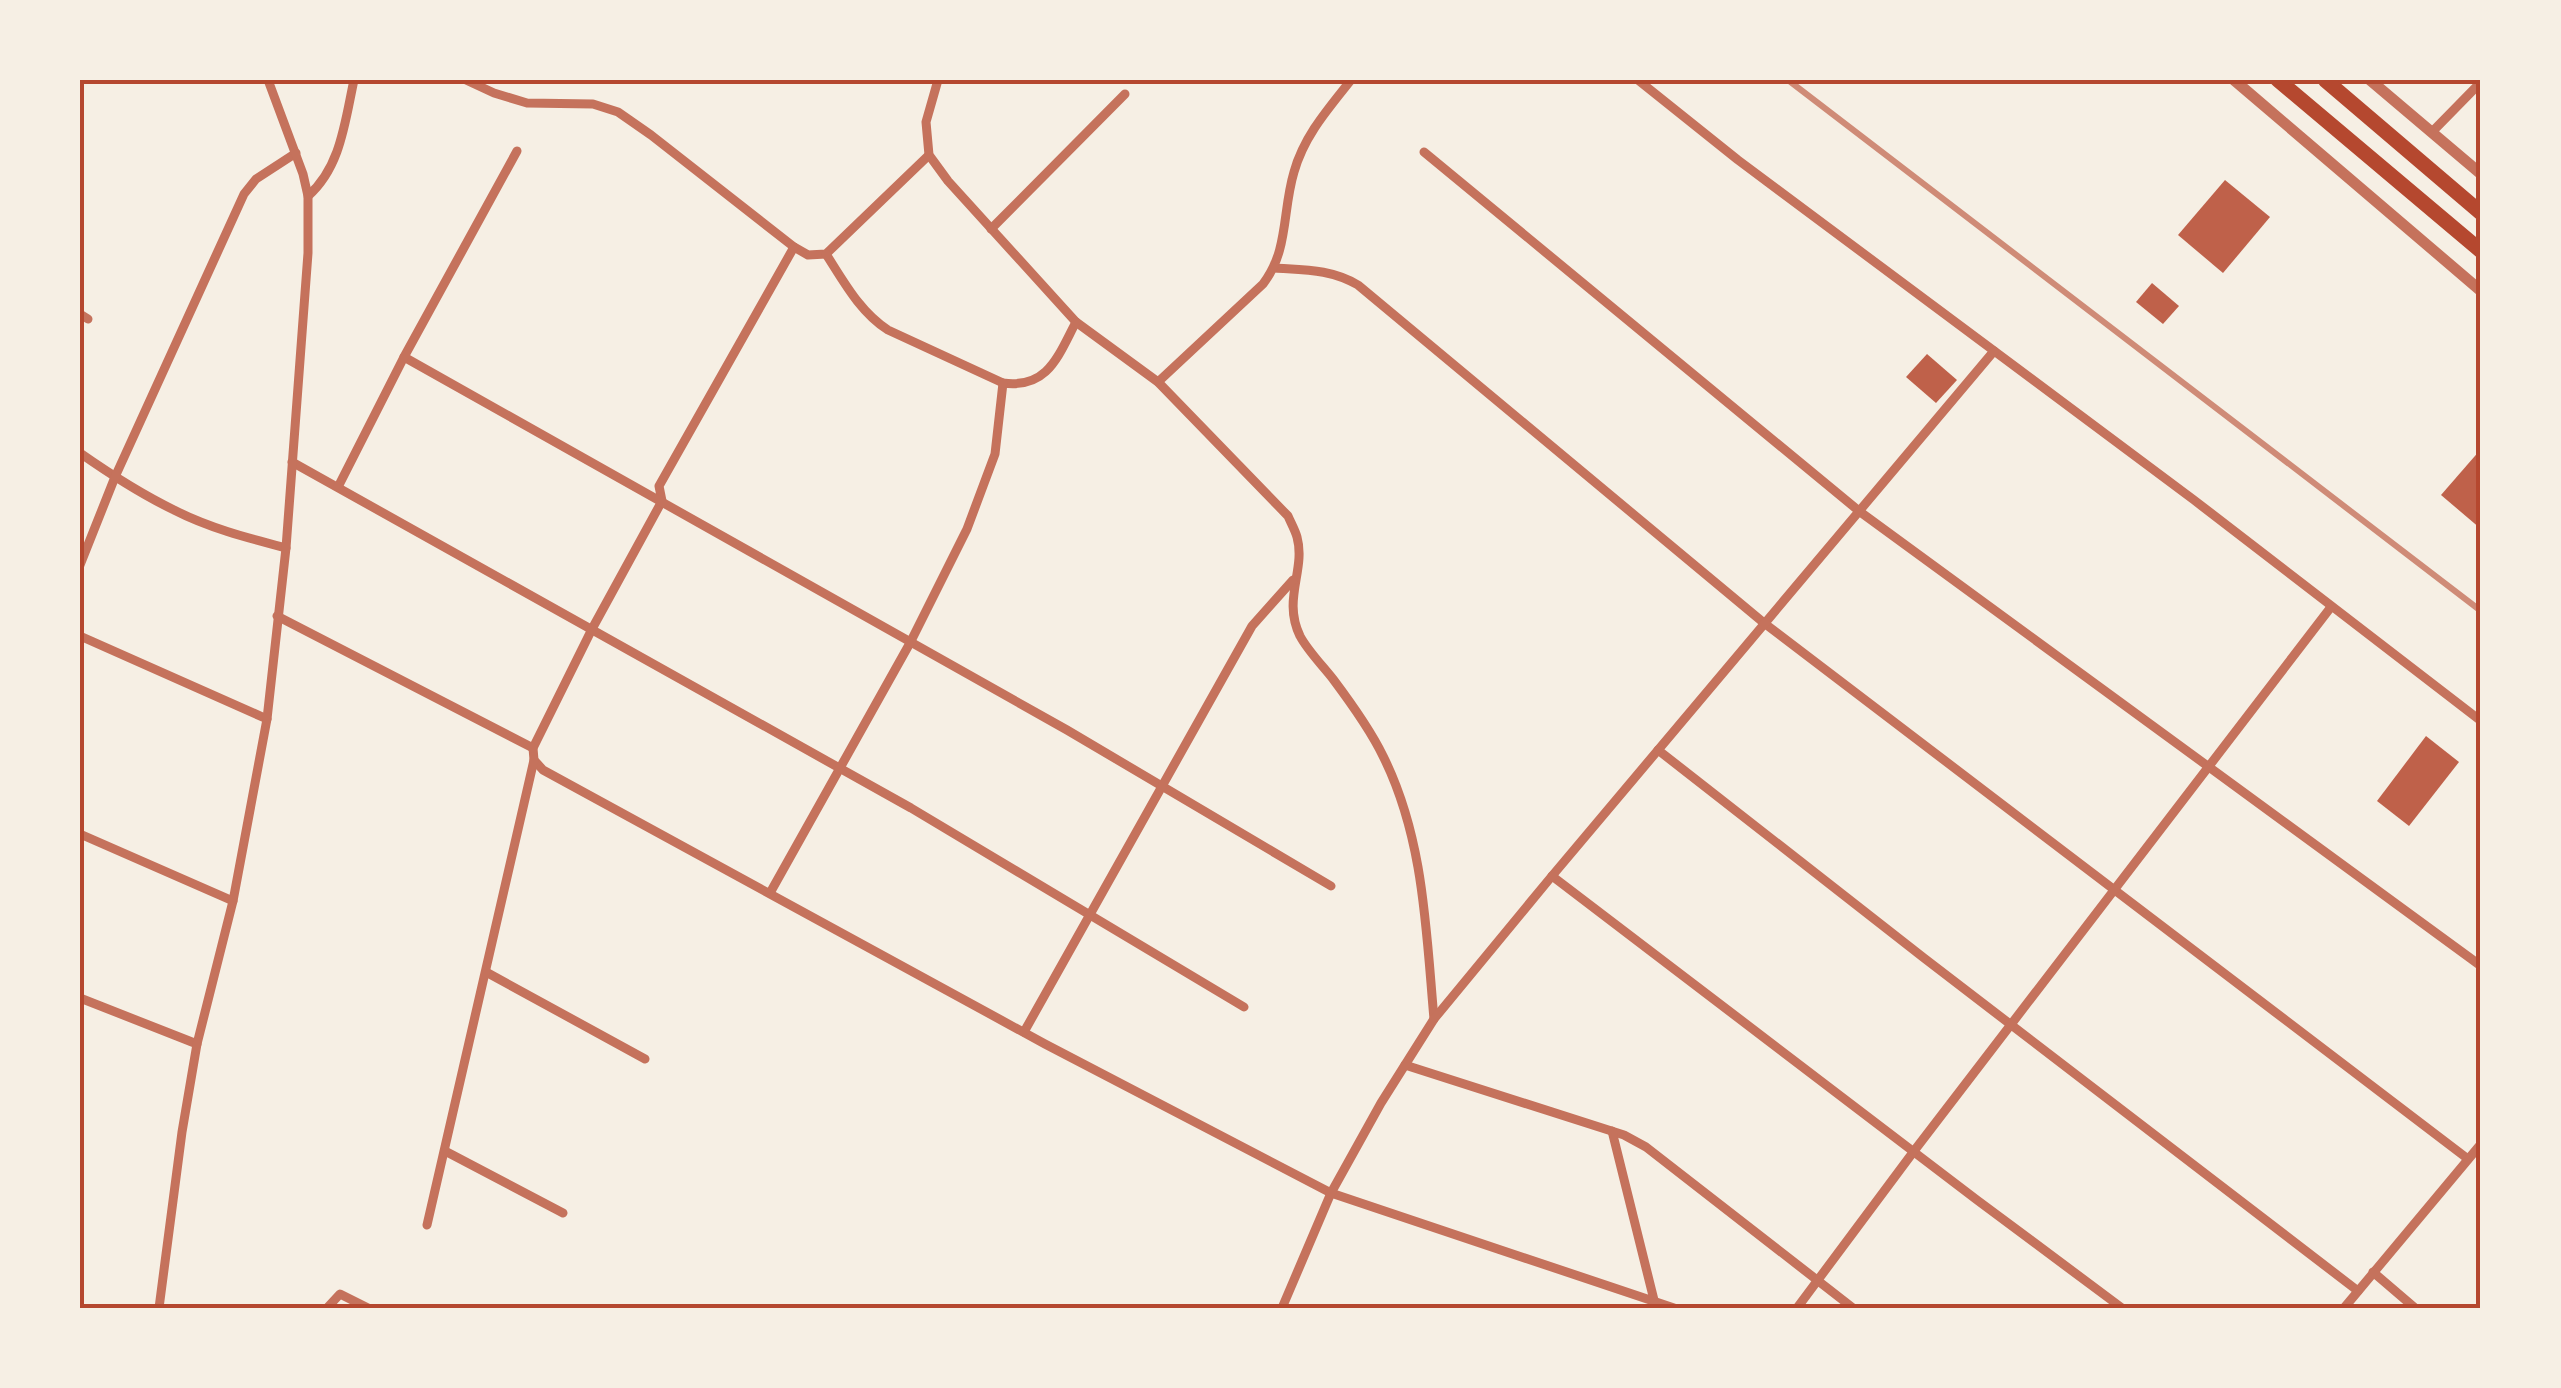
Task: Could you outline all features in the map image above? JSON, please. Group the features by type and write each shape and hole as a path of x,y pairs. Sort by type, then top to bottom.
{"highway":[{"path":"2278,80 2481,251"},
{"path":"2324,80 2481,213"}],"street":[{"path":"159,1308 197,1044 233,901 267,719 286,548 308,253 308,196 304,174 268,80"},
{"path":"308,196 334,159 354,80"},
{"path":"466,80 527,103 593,104 618,112 808,255 826,254 929,155"},
{"path":"938,80 926,122 929,155 948,181 1076,322 1158,382 1288,516 1298,539 1292,593 1301,637 1350,701 1383,756 1411,830 1420,868 1434,1019"},
{"path":"1158,382 1275,268 1292,177 1302,146 1351,80"},
{"path":"1638,80 2481,721"},
{"path":"2234,80 2481,291"},
{"path":"2370,80 2481,174"},
{"path":"2432,132 2481,82"},
{"path":"991,229 1124,94"},
{"path":"338,488 404,357 517,151"},
{"path":"1424,152 1859,512 2481,966"},
{"path":"80,566 115,477 244,194 256,179 296,153"},
{"path":"427,1225 534,760 533,748 592,628 662,501 660,486 794,247"},
{"path":"826,254 874,321 1002,383 1021,385 1035,380 1058,356 1076,322"},
{"path":"1275,268 1340,274 1358,285 1764,624 2468,1159"},
{"path":"1282,1308 1331,1193 1380,1103 1434,1019 1994,351"},
{"path":"404,357 1067,730 1331,886"},
{"path":"770,893 910,642 967,529 995,454 1002,383"},
{"path":"80,452 175,511 210,526 286,548"},
{"path":"292,462 839,768 1244,1007"},
{"path":"1024,1032 1252,626 1295,578"},
{"path":"1797,1308 2331,606"},
{"path":"276,616 533,748"},
{"path":"80,636 267,719"},
{"path":"1658,750 2358,1291"},
{"path":"534,760 553,778 1331,1193 1674,1308"},
{"path":"80,834 233,901"},
{"path":"1552,876 2122,1308"},
{"path":"486,972 644,1059"},
{"path":"80,998 197,1044"},
{"path":"1405,1065 1612,1130 1646,1147 1854,1308"},
{"path":"1612,1130 1654,1300"},
{"path":"2344,1308 2481,1144"},
{"path":"445,1151 563,1213"},
{"path":"2374,1272 2416,1308"},
{"path":"328,1308 340,1294 368,1308"}],"building":[{"path":"2225,180 2270,217 2223,273 2178,235"},
{"path":"2152,283 2179,306 2163,324 2136,302"},
{"path":"1927,354 1957,380 1936,403 1906,377"},
{"path":"2481,449 2481,529 2441,495"},
{"path":"2426,736 2459,762 2409,826 2377,801"}],"railway":[{"path":"1788,80 2481,611"}]}
